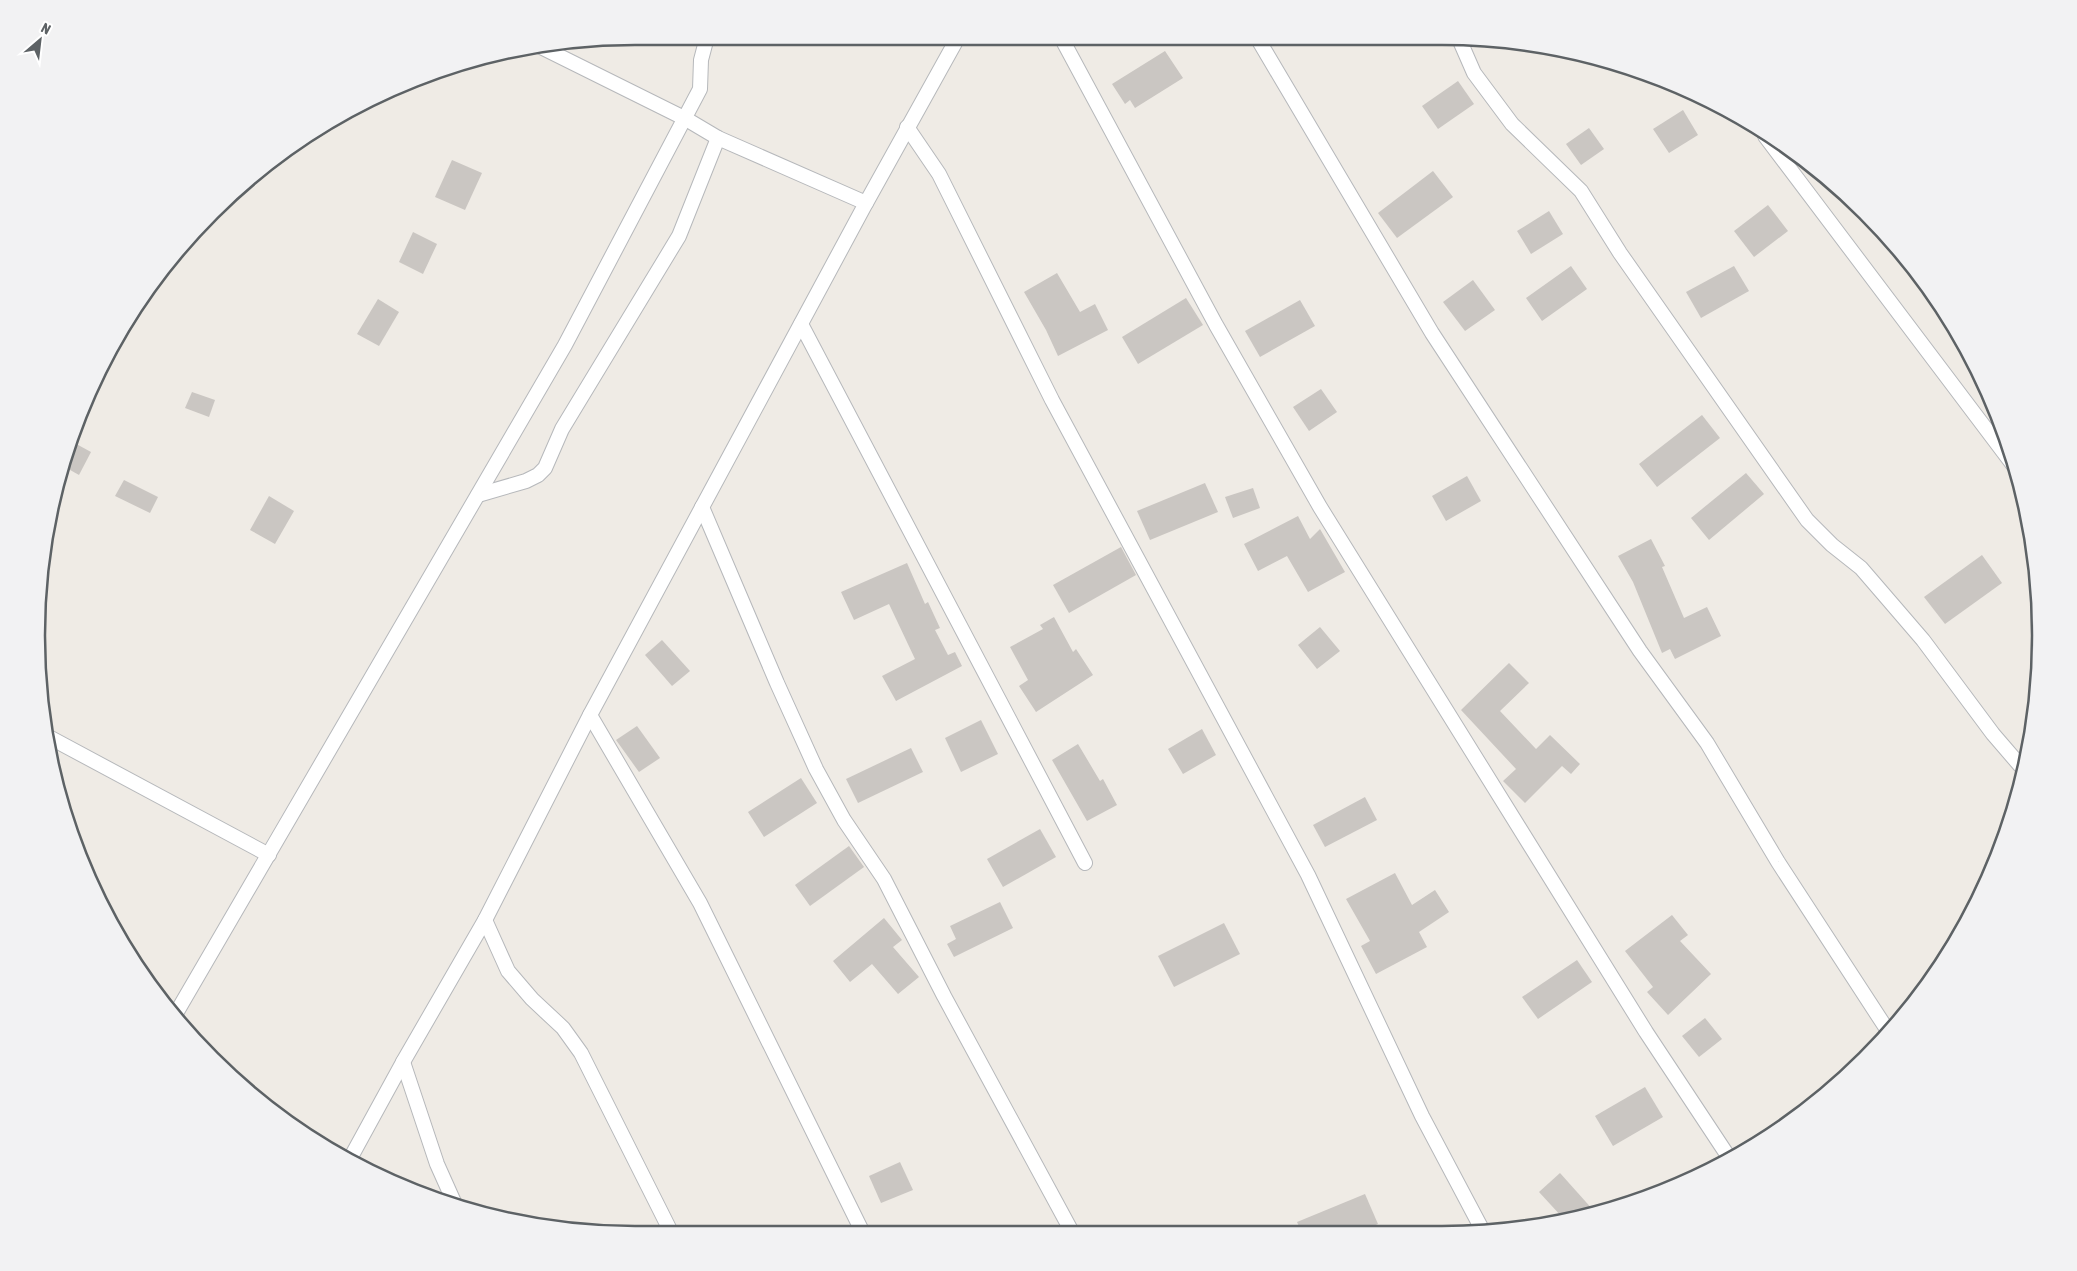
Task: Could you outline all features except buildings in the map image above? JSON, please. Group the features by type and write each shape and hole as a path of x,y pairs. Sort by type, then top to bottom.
{"street":[{"path":"179,1009 564,345 686,119 700,89 701,60 705,45"},
{"path":"353,1154 402,1062 485,920 590,715 866,203 954,45"},
{"path":"1065,45 1216,325 1320,507 1625,998 1726,1153"},
{"path":"1261,45 1432,333 1640,652 1707,743 1778,862 1884,1026"},
{"path":"1462,46 1474,73 1512,124 1581,191 1626,261 1807,520 1832,545 1860,568 1886,597 1923,640 1993,734 2018,763"},
{"path":"550,51 686,119 718,138 866,203"},
{"path":"907,128 939,174 1052,400 1308,875 1422,1116 1480,1225"},
{"path":"478,495 526,482 545,468 562,429 679,236 718,138"},
{"path":"1774,148 2002,451"},
{"path":"801,324 1085,863"},
{"path":"702,508 816,769 844,820 884,879 944,996 1069,1226"},
{"path":"590,715 700,903 860,1226"},
{"path":"54,740 269,855"},
{"path":"485,920 508,971 532,999 563,1028 581,1053 668,1226"},
{"path":"402,1062 437,1164 452,1197"}]}
